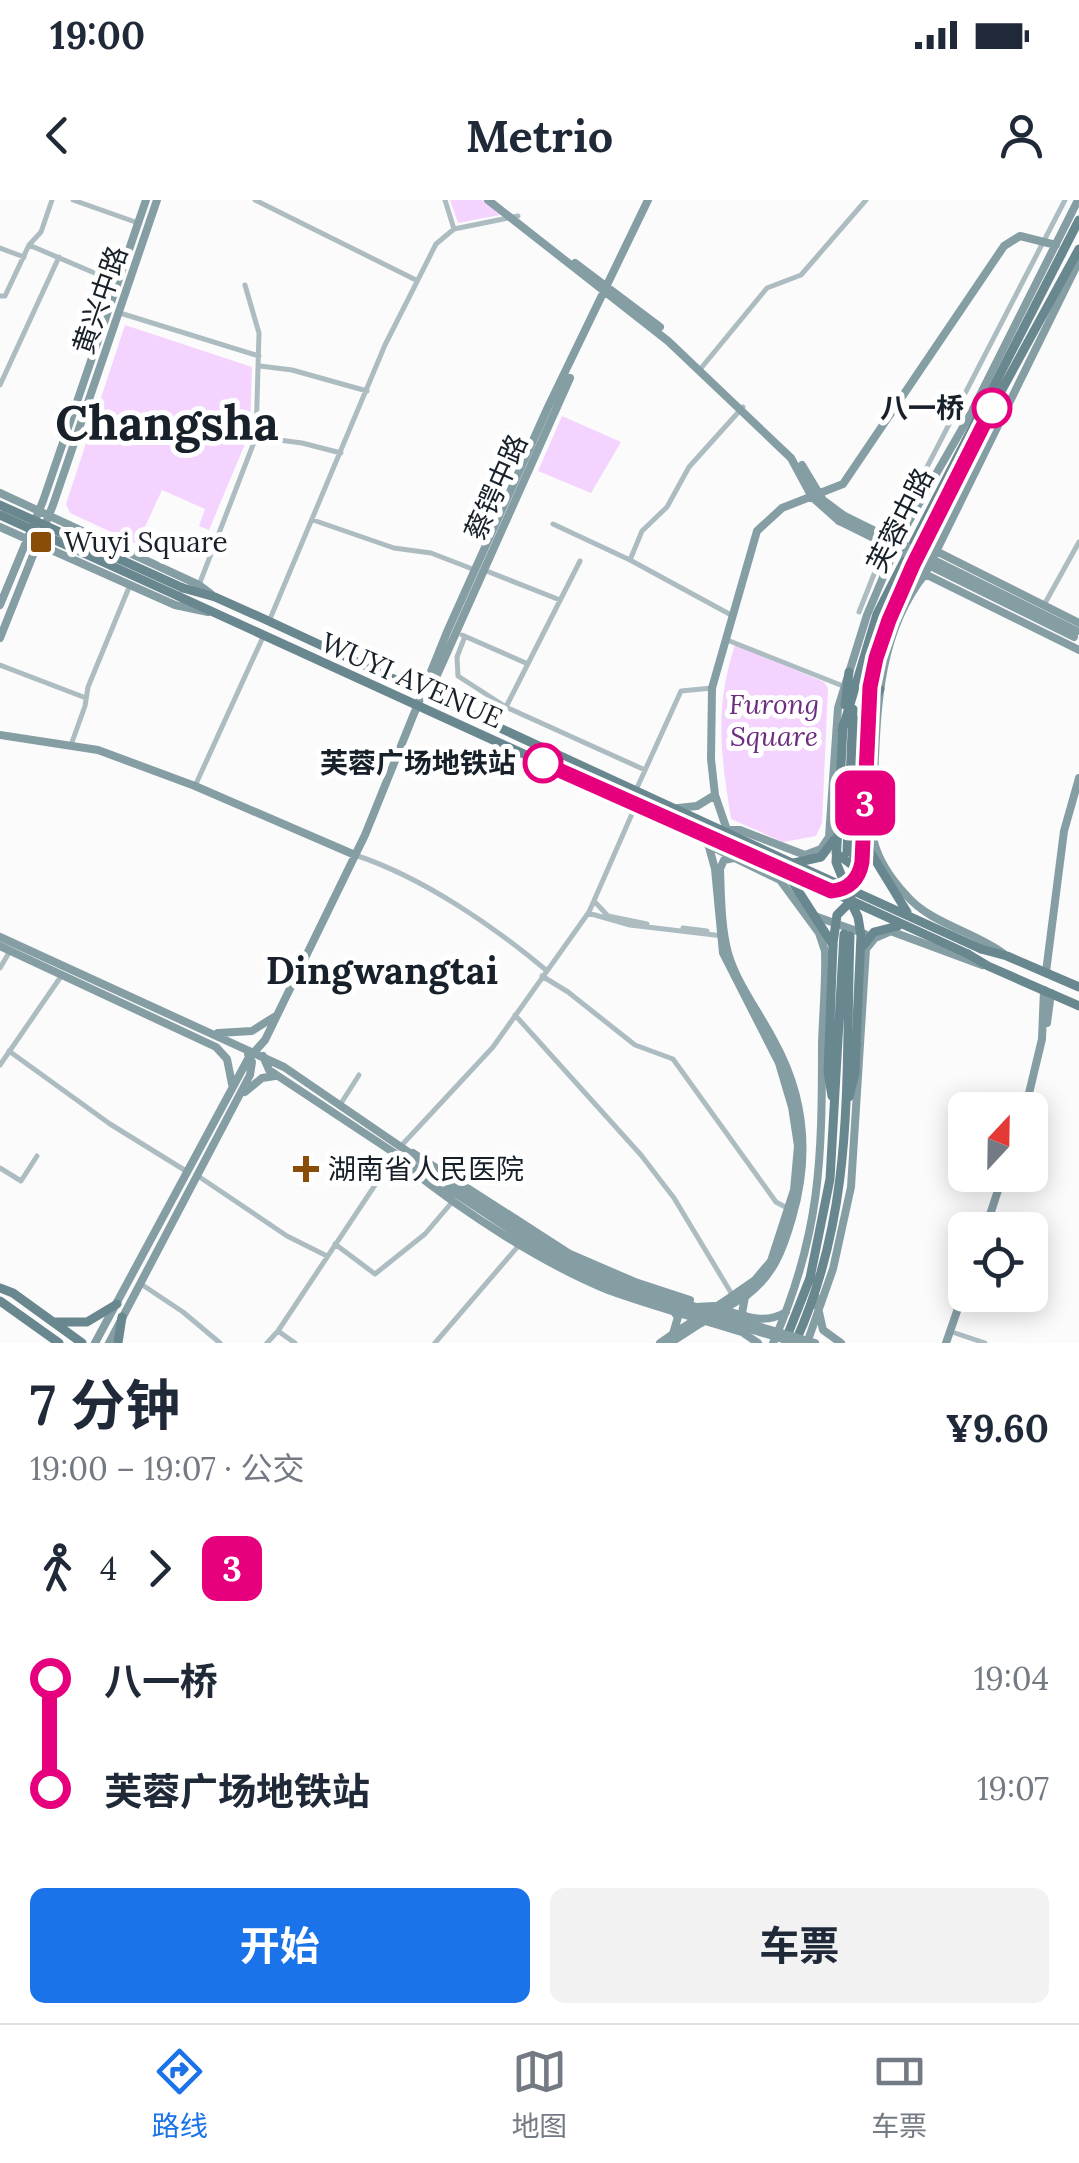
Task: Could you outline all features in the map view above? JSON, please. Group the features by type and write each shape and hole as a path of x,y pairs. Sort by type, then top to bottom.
{"main road":[{"name":"黄兴中路","path":"0,604 40,510 146,200"},
{"name":"黄兴中路","path":"0,638 49,514 158,200"},
{"path":"492,200 607,289 794,455 815,496 841,518 1078,633"},
{"name":"蔡锷中路","path":"433,674 651,200"},
{"path":"1060,247 1020,236 1004,246 843,484 782,508 757,531 712,688 711,759 716,795 727,830 740,830 805,855 822,848 830,830 834,740 842,686 890,556 1060,247 1078,200"},
{"name":"芙蓉中路","path":"855,686 888,592 1060,247 1079,220"},
{"name":"芙蓉中路","path":"854,856 858,731 875,688 884,634 976,437 1079,249"},
{"path":"858,954 869,936 880,929 910,922 869,854 863,835 868,734 875,688 910,594 925,574 1079,261"},
{"path":"607,289 660,327 742,408"},
{"path":"0,492 199,585 215,597"},
{"name":"WUYI AVENUE","path":"0,504 180,592 208,612 262,637 400,698 444,702 727,830 826,878 840,889"},
{"name":"WUYI AVENUE","path":"0,515 180,592 215,597 407,684 420,697 736,854 871,899 988,966 1079,1006"},
{"path":"0,527 175,605 208,612"},
{"path":"936,551 1044,605 1078,633"},
{"name":"蔡锷中路","path":"251,1055 266,1040 355,855 420,697 460,634 479,570"},
{"path":"925,574 1079,650"},
{"path":"784,1343 809,1295 827,1197 833,1104 852,935 858,917 854,902 840,889 835,851 848,672"},
{"path":"407,684 433,674 435,690 444,702"},
{"path":"842,731 855,686"},
{"path":"840,889 859,874 854,856 855,686"},
{"path":"875,688 872,830 877,849 906,896 929,915 986,940 1006,956"},
{"path":"400,698 407,706 407,726"},
{"path":"0,735 98,750 195,786 355,855"},
{"path":"1046,972 1064,832 1079,778"},
{"path":"678,808 697,806 716,795"},
{"path":"792,863 825,854 838,828"},
{"path":"441,1181 566,1258 633,1287 695,1307 722,1303 755,1280 771,1260 789,1209 799,1159 788,1089 779,1063 728,970 715,869 700,835"},
{"path":"835,851 839,858 858,864 854,856 863,835"},
{"path":"708,846 736,854 776,877 823,939 826,951 824,1114 818,1188 804,1260 773,1343"},
{"path":"822,848 892,877"},
{"path":"660,1343 747,1295 766,1279 781,1254 803,1176 804,1146 798,1104 784,1060 733,967 722,934 720,869 724,860 736,854"},
{"path":"790,894 805,855"},
{"path":"778,867 796,885 833,946"},
{"path":"892,932 906,896"},
{"path":"833,1104 826,1042 834,928 840,910 871,899"},
{"name":"WUYI AVENUE","path":"854,902 1006,956 1079,988"},
{"path":"804,911 876,938"},
{"path":"266,1040 266,1067 280,1078 398,1151 564,1263 668,1304 796,1343 840,1191 847,1105 859,1045 858,954 846,924 834,928"},
{"path":"807,1343 840,1244 851,1187 866,953 876,938 892,932 964,961 988,966"},
{"path":"847,1105 844,1079 852,935"},
{"path":"0,938 251,1055 263,1057 340,1105 398,1151 412,1171 561,1268 606,1288 742,1332 758,1343"},
{"path":"0,946 216,1047 230,1067 232,1090"},
{"path":"1031,1092 1048,992"},
{"path":"209,1033 252,1031 278,1014"},
{"path":"108,1343 141,1284 251,1055"},
{"path":"95,1343 238,1098 252,1071 251,1055"},
{"path":"238,1098 262,1078 280,1078"},
{"path":"398,1151 424,1158 552,1244 612,1273 754,1319 774,1319 809,1295"},
{"path":"0,1286 82,1343"},
{"path":"747,1295 742,1314 755,1325"},
{"path":"809,1295 823,1330 841,1343"},
{"path":"0,1301 56,1343"},
{"path":"710,1317 722,1303"},
{"path":"53,1321 87,1322 116,1304"},
{"path":"668,1304 678,1318 672,1338"},
{"path":"695,1307 710,1317 755,1325 815,1343"},
{"path":"948,1343 959,1312"},
{"path":"948,1343 961,1312"},
{"path":"118,1343 122,1318"}],"street":[{"path":"2,296 29,245 42,232 52,200"},
{"path":"73,200 138,223"},
{"path":"255,200 416,280"},
{"path":"445,200 454,229"},
{"path":"702,367 766,288 801,276 866,200"},
{"path":"859,612 882,554 1065,200"},
{"path":"269,622 416,280 436,244 454,229 516,217"},
{"path":"29,245 118,283"},
{"path":"0,248 24,256"},
{"path":"0,385 59,257"},
{"path":"199,585 256,437 259,333 245,285"},
{"path":"120,314 259,356"},
{"path":"0,355 10,359"},
{"path":"260,366 292,370 367,391"},
{"path":"630,560 642,532 667,507 690,467 742,408"},
{"path":"256,437 341,453"},
{"path":"313,520 394,548 431,552 560,600"},
{"path":"553,524 734,616"},
{"path":"1044,605 1079,542"},
{"path":"506,707 580,561"},
{"path":"71,745 130,585"},
{"path":"528,664 460,634 458,676 506,707 645,770"},
{"path":"195,786 262,637"},
{"path":"727,640 842,686"},
{"path":"0,665 86,698"},
{"path":"636,790 681,691 712,688"},
{"path":"267,1343 398,1151 493,1046 588,913 636,804"},
{"path":"355,855 389,869 485,923 634,1044 672,1058 776,1202 789,1209"},
{"path":"595,901 604,913 617,919 722,934"},
{"path":"588,913 630,925 722,934"},
{"path":"0,968 10,951"},
{"path":"0,1064 62,976"},
{"path":"514,1015 641,1155 674,1198 733,1296"},
{"path":"9,1051 110,1124 286,1236 327,1256"},
{"path":"340,1105 359,1075"},
{"path":"0,1168 21,1181 37,1156"},
{"path":"335,1244 375,1274 425,1234 454,1200"},
{"path":"435,1343 520,1244"},
{"path":"141,1284 220,1343"},
{"path":"278,1332 295,1343"},
{"path":"955,1333 986,1343"}],"green space":[{"path":"450,200 482,200 505,214 458,223"},
{"path":"125,325 252,367 250,432 209,530 199,526 205,509 162,490 137,544 70,513 66,504"},
{"path":"562,416 621,442 591,493 538,471"},
{"name":"Furong Square","path":"735,645 824,682 828,688 822,823 816,836 783,842 731,819 721,732 724,690"}],"bus line":[{"name":"3","path":"543,763 831,891 850,884 859,874 862,862 870,687 884,634 913,565 992,408"}],"place":[{"name":"八一桥","path":"992,408"},
{"name":"Wuyi Square","path":"41,542"},
{"name":"芙蓉广场地铁站","path":"543,763"},
{"name":"湖南省人民医院","path":"306,1169"}],"district":[{"name":"Changsha","path":"167,422"},
{"name":"Dingwangtai","path":"382,970"}]}
